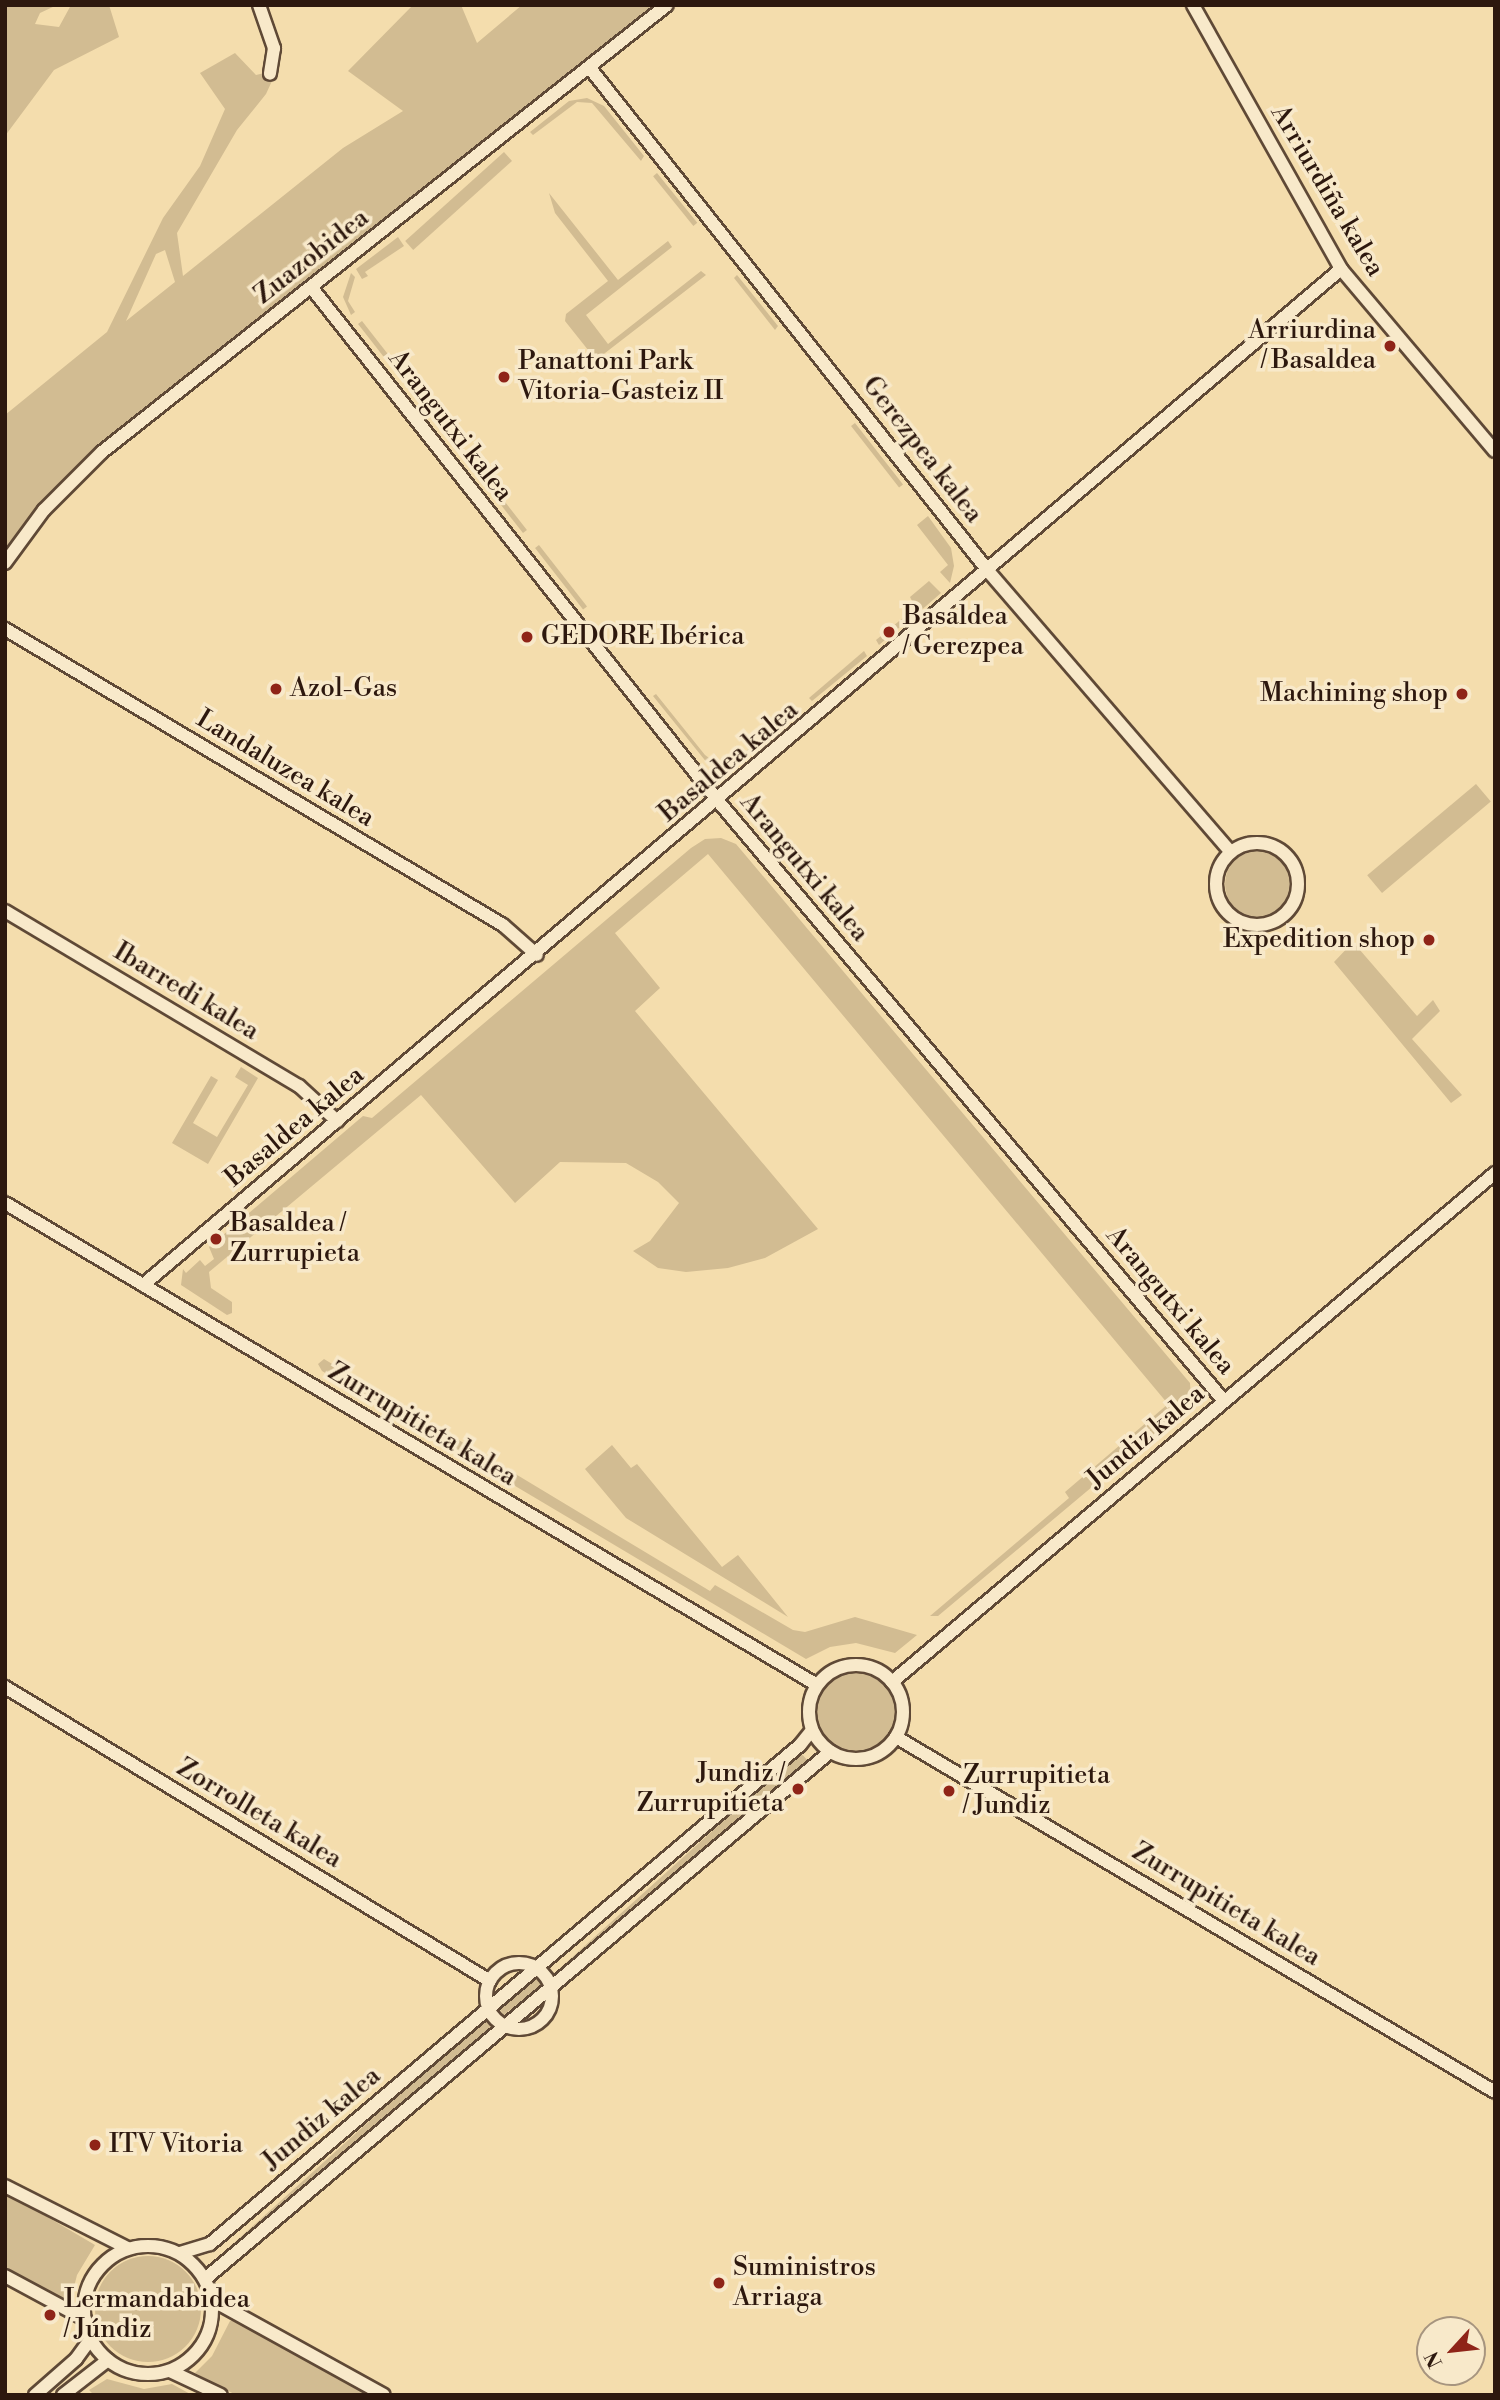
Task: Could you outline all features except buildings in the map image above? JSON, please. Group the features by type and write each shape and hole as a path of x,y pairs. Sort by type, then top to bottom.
{"street":[{"path":"260,5 274,48 270,74"},
{"name":"Zuazobidea","path":"5,563 44,510 102,452 667,5"},
{"name":"Arriurdiña kalea","path":"1193,5 1341,269 1495,451"},
{"name":"Gerezpea kalea","path":"589,66 989,572 1231,852"},
{"name":"Basaldea kalea","path":"143,1285 989,572 1341,269"},
{"name":"Arangutxi kalea","path":"310,287 718,801 1224,1401"},
{"name":"Landaluzea kalea","path":"5,629 503,925 537,955"},
{"path":"1259,843 1286,855 1298,882 1289,910 1263,925 1248,924 1223,907 1216,878 1231,852 1259,843"},
{"name":"Ibarredi kalea","path":"5,911 299,1086 337,1121"},
{"name":"Jundiz kalea","path":"892,1682 1495,1173"},
{"name":"Zurrupitieta kalea","path":"5,1203 817,1685"},
{"path":"853,1665 875,1669 892,1682 902,1703 896,1737 881,1752 861,1759 830,1752 812,1730 809,1707 817,1685 833,1671 853,1665"},
{"name":"Zorrolleta kalea","path":"5,1687 490,1981"},
{"name":"Jundiz kalea","path":"180,2253 210,2244 812,1730"},
{"name":"Zurrupitieta kalea","path":"896,1737 1495,2092"},
{"name":"Jundiz kalea","path":"205,2279 830,1752"},
{"path":"515,1963 536,1968 551,1985 552,2000 542,2020 525,2028 503,2025 488,2008 486,1989 490,1981 515,1963"},
{"path":"5,2186 127,2248"},
{"path":"170,2371 204,2343 212,2300 205,2279 180,2253 145,2245 127,2248 98,2269 84,2302 90,2338 108,2360 131,2372 170,2371 221,2395"},
{"path":"5,2276 85,2319"},
{"path":"212,2300 384,2395"},
{"path":"35,2395 76,2360 90,2338"},
{"path":"63,2395 108,2360"}],"shaded area":[{"path":"5,5 57,5 40,13 35,24 59,27 71,5 109,5 119,37 54,70 5,136"},
{"path":"413,5 461,5 477,43 522,5 656,5 100,445 27,519 5,550 5,415 107,332 163,218 200,166 225,109 200,73 235,53 256,75 277,70 266,94 237,130 177,233 183,276 343,148 403,111 348,71","holes":["165,250 175,282 126,321 156,254"]},
{"path":"587,98 604,106 644,156 641,161 592,103 577,102 533,135 530,132 569,101"},
{"path":"504,152 512,161 413,250 405,241"},
{"path":"657,173 697,223 693,226 653,176"},
{"path":"549,193 618,280 668,241 672,247 586,315 608,344 701,271 706,275 596,360 565,321 566,314 608,281 555,213"},
{"path":"398,237 404,246 365,272 368,276 362,279 356,269"},
{"path":"351,273 355,277 348,301 355,312 351,315 343,297"},
{"path":"737,275 778,326 775,330 734,278"},
{"path":"362,321 481,474 477,477 358,324"},
{"path":"855,423 903,484 899,488 851,426"},
{"path":"498,493 527,530 523,533 494,496"},
{"path":"928,516 951,548 954,566 950,583 940,572 948,565 917,525"},
{"path":"539,545 587,606 583,610 535,548"},
{"path":"929,581 941,593 918,613 910,597"},
{"path":"904,617 907,621 879,645 876,640"},
{"path":"864,651 867,656 812,701 809,698"},
{"path":"656,694 705,755 716,763 732,762 752,746 755,750 729,768 708,764 653,696"},
{"path":"1476,784 1491,802 1382,893 1367,875"},
{"path":"721,838 736,844 1190,1383 1191,1397 1185,1409 938,1616 930,1616 1069,1498 1065,1492 1168,1404 708,854 615,933 660,988 635,1011 818,1229 765,1258 728,1268 686,1272 658,1268 633,1251 650,1241 679,1203 658,1182 626,1163 560,1162 515,1203 421,1095 209,1272 211,1288 232,1302 232,1313 227,1315 181,1285 183,1269 186,1273 200,1260 205,1266 214,1259 209,1247 363,1116 372,1118 691,848 705,839"},
{"path":"1258,851 1271,853 1281,861 1289,871 1289,897 1281,907 1271,915 1258,917 1245,915 1235,907 1227,897 1225,884 1227,871 1235,861 1245,853"},
{"path":"1353,942 1417,1016 1433,1000 1440,1011 1412,1039 1462,1095 1451,1103 1334,962"},
{"path":"241,1067 258,1078 208,1164 172,1143 211,1076 218,1080 193,1123 217,1137 248,1085 235,1077"},
{"path":"324,1359 710,1591 715,1585 793,1630 805,1632 855,1617 917,1635 895,1653 856,1643 830,1647 806,1659 322,1371 318,1364"},
{"path":"612,1445 631,1468 637,1464 722,1567 738,1555 788,1617 626,1518 585,1469"},
{"path":"855,1673 870,1676 883,1685 892,1698 895,1713 892,1728 883,1741 870,1750 855,1753 840,1750 827,1741 818,1728 815,1713 818,1698 827,1685 840,1676"},
{"path":"800,1752 808,1761 562,1982 554,1973"},
{"path":"534,1976 542,1984 504,2015 498,2007"},
{"path":"486,2016 494,2025 220,2272 212,2263"},
{"path":"5,2192 95,2245 77,2275 70,2303 5,2267"},
{"path":"148,2256 168,2260 186,2271 197,2289 201,2309 197,2329 186,2347 168,2358 148,2362 128,2358 110,2347 99,2329 95,2309 99,2289 110,2271 128,2260"},
{"path":"237,2320 374,2395 236,2395 195,2373 212,2356 230,2321"},
{"path":"107,2379 144,2389 172,2384 192,2395 94,2395 89,2390"}],"place":[{"name":"Arriurdina / Basaldea","path":"1390,346"},
{"name":"Panattoni Park Vitoria-Gasteiz II","path":"504,377"},
{"name":"Basaldea / Gerezpea","path":"889,632"},
{"name":"GEDORE Ibérica","path":"527,637"},
{"name":"Azol-Gas","path":"276,689"},
{"name":"Machining shop","path":"1462,694"},
{"name":"Expedition shop","path":"1429,940"},
{"name":"Basaldea / Zurrupieta","path":"216,1239"},
{"name":"Jundiz / Zurrupitieta","path":"798,1789"},
{"name":"Zurrupitieta / Jundiz","path":"949,1791"},
{"name":"ITV Vitoria","path":"95,2145"},
{"name":"Suministros Arriaga","path":"719,2283"},
{"name":"Lermandabidea / Júndiz","path":"50,2315"}]}
